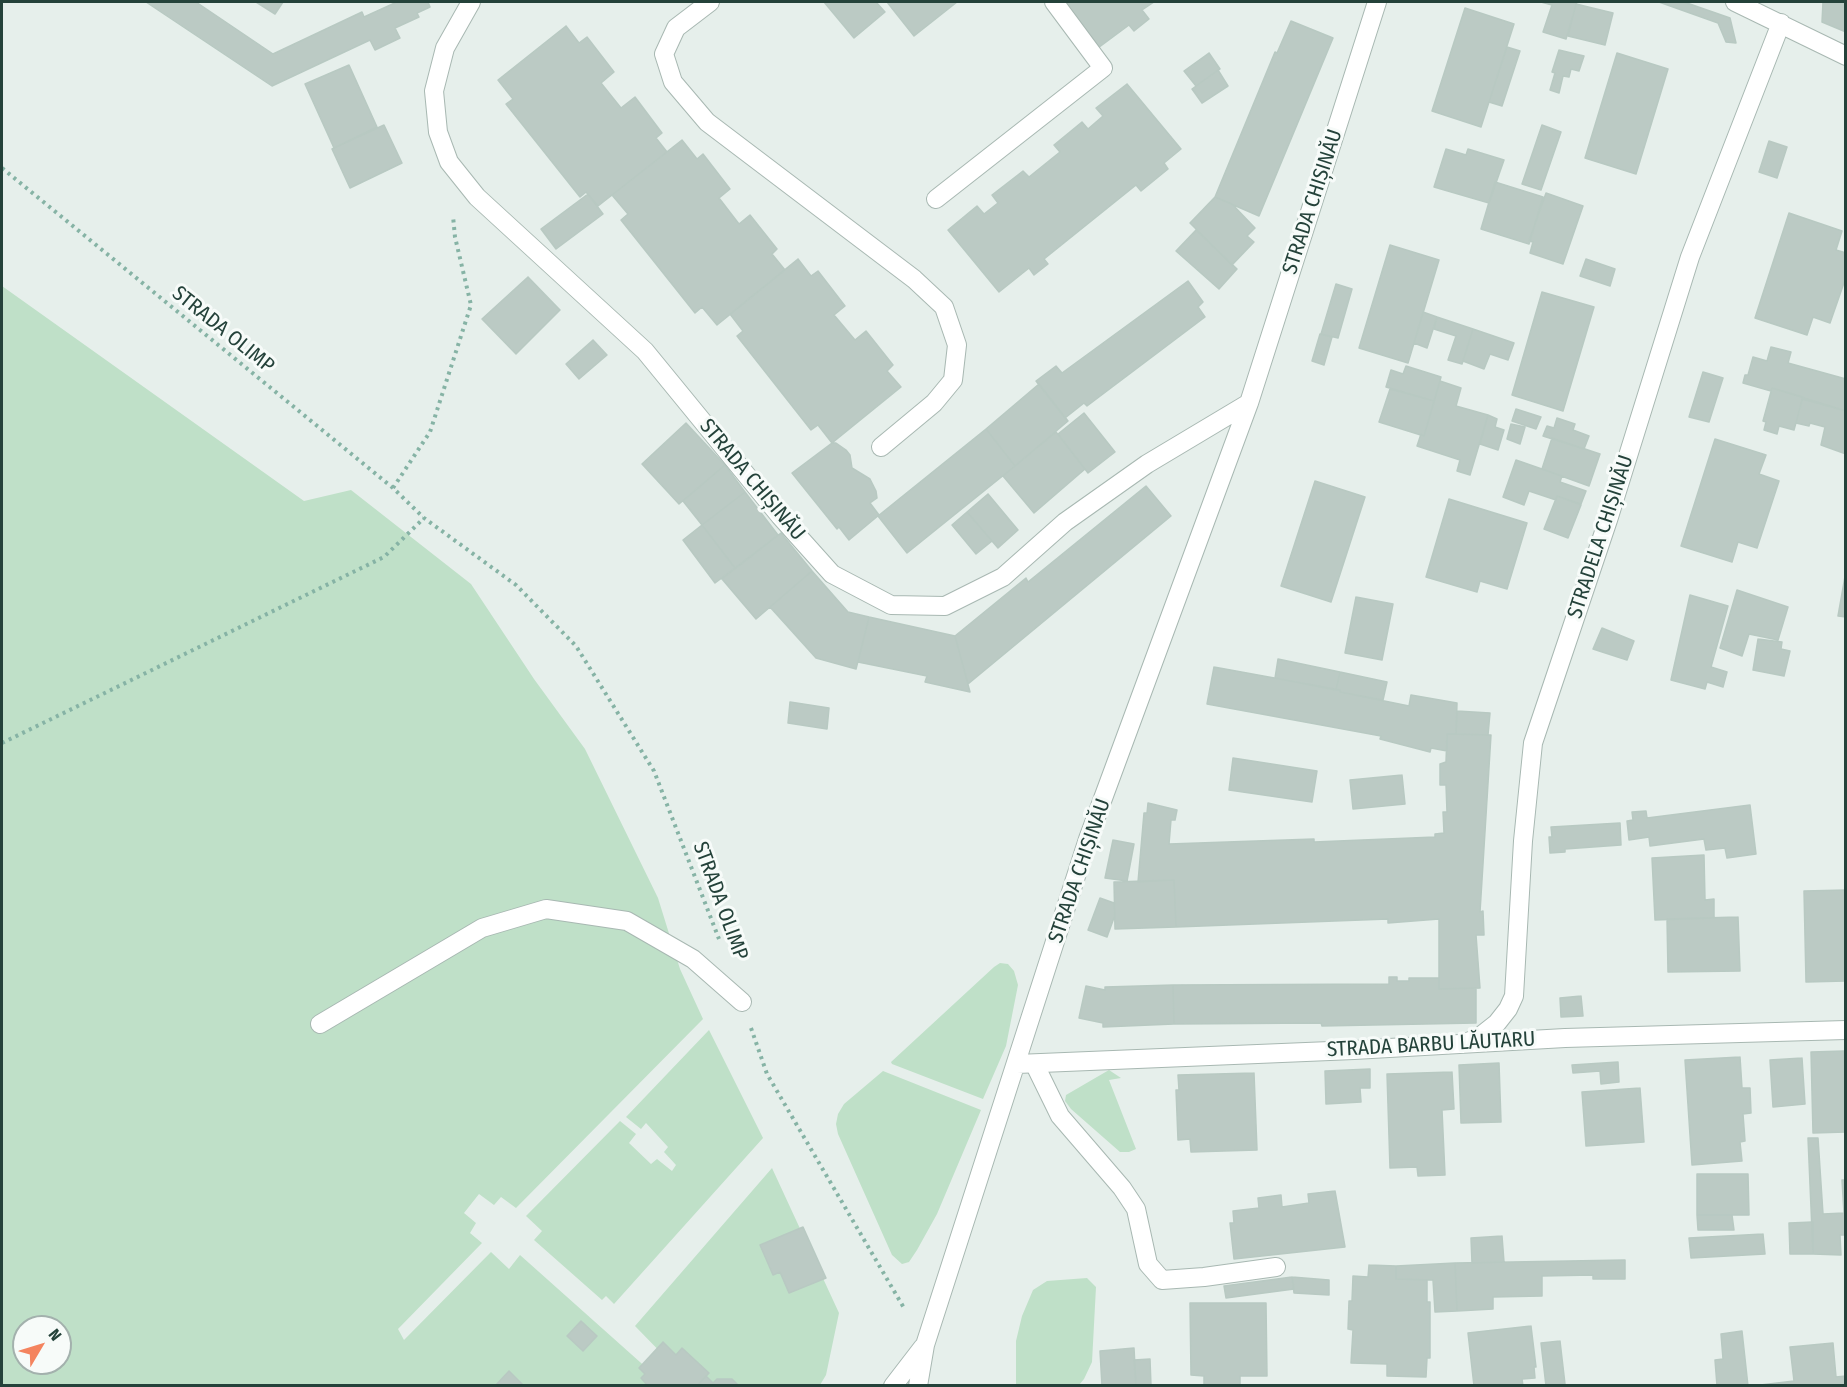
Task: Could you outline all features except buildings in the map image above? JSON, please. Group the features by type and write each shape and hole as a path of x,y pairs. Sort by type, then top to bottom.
{"street":[{"name":"STRADA CHIȘINĂU","path":"471,2 445,48 434,91 438,132 450,162 477,197 645,351 780,516 832,574 891,605 945,606 1003,577 1065,522 1148,464 1249,403"},
{"path":"710,2 676,28 664,54 673,82 707,122 914,279 944,307 957,345 953,380 934,403 880,447"},
{"path":"936,199 1103,68 1054,2"},
{"name":"STRADA CHIȘINĂU","path":"925,1345 1026,1065 1088,839 1249,403 1377,2"},
{"path":"1735,2 1845,56"},
{"name":"STRADELA CHIȘINĂU","path":"1462,1044 1478,1038 1497,1023 1508,1009 1514,996 1523,842 1533,743 1608,520 1690,257 1781,23"},
{"path":"320,1024 482,928 546,909 627,921 693,959 741,1002"},
{"name":"STRADA BARBU LĂUTARU","path":"1026,1065 1565,1038 1845,1029"},
{"path":"1026,1065 1060,1116 1122,1188 1136,1209 1148,1264 1162,1280 1276,1267"},
{"path":"893,1386 925,1345"},
{"path":"918,1386 925,1345"}],"path":[{"path":"393,488 430,432 471,305 454,237 450,162"},
{"name":"STRADA OLIMP","path":"2,168 393,488 424,518 516,585 576,646 654,771 720,940"},
{"path":"2,743 384,556 424,518"},
{"path":"741,1002 767,1074 925,1345"}],"green space":[{"path":"2,286 304,501 351,490 471,584 534,679 585,749 658,898 680,969 703,1019 516,1208 501,1197 494,1205 479,1194 464,1213 476,1223 470,1233 482,1243 398,1329 404,1340 491,1252 509,1269 520,1255 659,1379 672,1364 635,1326 772,1168 839,1313 826,1375 820,1385 2,1385"},
{"path":"1000,963 1008,964 1014,971 1018,985 1006,1046 983,1099 892,1064 891,1062"},
{"path":"709,1030 763,1138 614,1304 606,1296 602,1300 534,1240 542,1231 526,1216 620,1121 636,1134 629,1143 651,1164 657,1159 672,1171 676,1165 664,1152 668,1147 646,1123 641,1129 626,1117"},
{"path":"1109,1070 1121,1078 1109,1080 1136,1149 1129,1152 1120,1152 1065,1101 1066,1095"},
{"path":"883,1071 981,1110 937,1214 909,1262 902,1264 892,1255 838,1134 836,1124 838,1114 844,1104"},
{"path":"1087,1278 1096,1287 1092,1362 1084,1379 1079,1385 1016,1385 1016,1341 1022,1316 1033,1290 1047,1281"}]}
